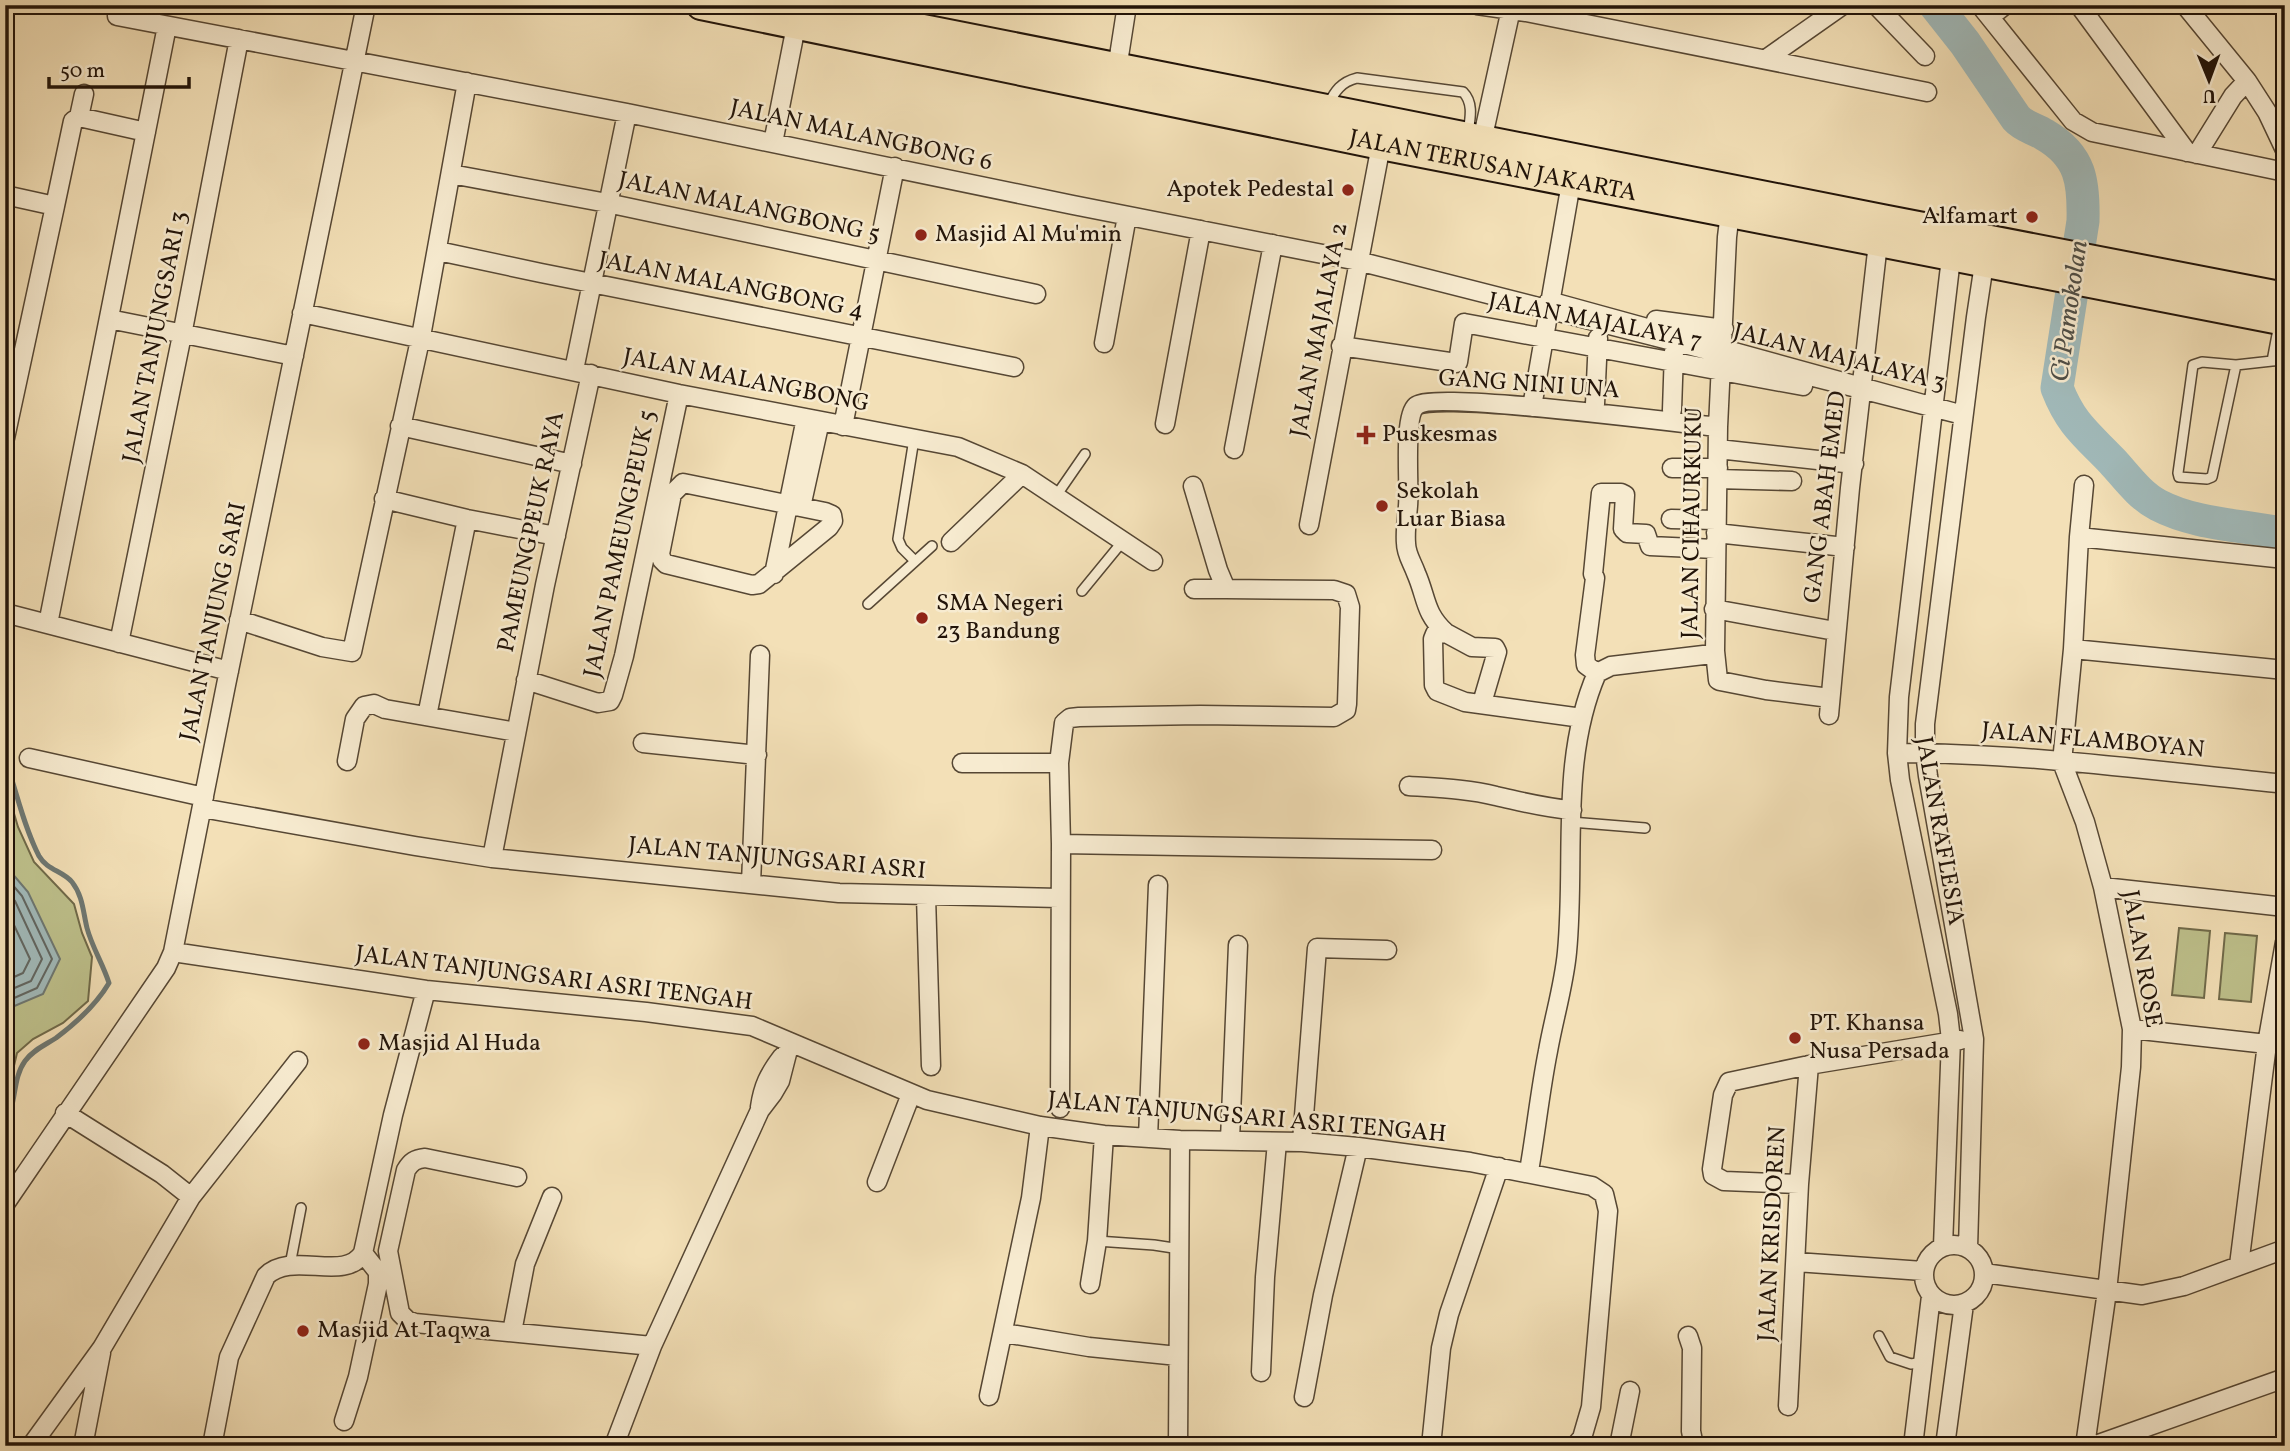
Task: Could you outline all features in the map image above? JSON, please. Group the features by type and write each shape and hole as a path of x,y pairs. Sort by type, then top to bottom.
{"main road":[{"name":"JALAN TERUSAN JAKARTA","path":"701,5 799,16 1381,145 1476,147 1571,183 1731,202"},
{"name":"JALAN TERUSAN JAKARTA","path":"896,36 1117,69 1326,110 1476,147 1731,202 2101,274 2282,319"},
{"name":"JALAN TERUSAN JAKARTA","path":"1880,231 1951,258 1984,264 2052,265"}],"street":[{"name":"JALAN TANJUNG SARI","path":"5,1204 166,968 173,952 366,5"},
{"path":"1117,69 1127,5"},
{"path":"1477,5 1522,9 1927,92"},
{"path":"1766,59 1843,5"},
{"path":"1876,5 1925,56"},
{"path":"2005,5 1985,11 2073,121 2082,128 2285,172"},
{"path":"2079,5 2192,153"},
{"path":"2185,5 2247,82 2267,112 2285,150"},
{"path":"1476,147 1522,9"},
{"name":"JALAN MALANGBONG 6","path":"117,16 627,113 1358,261"},
{"path":"773,143 799,16"},
{"path":"48,624 167,26"},
{"name":"JALAN TANJUNGSARI 3","path":"119,643 239,39"},
{"path":"239,620 322,647 352,652 439,251 467,82"},
{"path":"2192,153 2233,96 2247,82"},
{"path":"5,438 13,367 55,206 73,121 79,117 84,94"},
{"name":"PAMEUNGPEUK RAYA","path":"516,732 572,464 591,283 627,113"},
{"path":"79,117 146,132"},
{"name":"JALAN MAJALAYA 2","path":"1309,525 1381,145"},
{"path":"843,426 895,167"},
{"name":"JALAN MALANGBONG 5","path":"451,174 1035,294"},
{"path":"1532,407 1571,183"},
{"path":"5,195 55,206"},
{"name":"JALAN CIHAURKUKU","path":"1597,673 1611,666 1631,662 1712,654 1715,651 1718,427 1731,202"},
{"path":"1104,344 1128,216"},
{"path":"1165,424 1201,230"},
{"name":"GANG ABAH EMED","path":"1715,651 1720,681 1829,707 1835,631 1880,231"},
{"path":"1234,449 1273,244"},
{"name":"JALAN MALANGBONG 4","path":"439,251 1014,367"},
{"name":"JALAN RAFLESIA","path":"1943,1246 1951,1040 1897,753 1899,697 1951,258"},
{"name":"JALAN MAJALAYA 3","path":"1358,261 1963,415"},
{"name":"JALAN RAFLESIA","path":"1968,1248 1973,1039 1925,753 1927,700 1984,264"},
{"name":"JALAN MAJALAYA 3","path":"1549,301 1963,415"},
{"name":"JALAN MAJALAYA 3","path":"1549,301 1675,324 1724,329"},
{"path":"1595,404 1599,310"},
{"name":"JALAN MALANGBONG","path":"302,313 679,394 958,447 1022,474 1153,561"},
{"path":"110,319 293,356"},
{"name":"JALAN MAJALAYA 7","path":"1341,346 1458,363 1464,323 1963,415"},
{"path":"1672,410 1675,324"},
{"name":"JALAN PAMEUNGPEUK 5","path":"526,680 598,703 610,701 614,695 679,394"},
{"name":"GANG NINI UNA","path":"1446,633 1433,621 1424,603 1405,540 1410,488 1408,442 1412,412 1416,405 1424,402 1532,407 1718,427"},
{"path":"774,574 794,505 813,420"},
{"path":"400,426 572,464"},
{"path":"1718,449 1854,464"},
{"path":"1672,468 1791,481"},
{"path":"951,542 1022,474"},
{"path":"682,483 794,505 825,512 832,515 833,521 830,527 764,582 752,585 666,564 662,560 660,554 673,494 682,483"},
{"name":"JALAN ROSE","path":"2084,485 2062,762 2085,822 2103,887 2132,1029 2131,1067 2107,1291 2085,1446"},
{"path":"1194,486 1226,589"},
{"path":"1529,1171 1567,950 1573,777 1582,718 1597,673 1586,666 1585,655 1595,578 1593,574 1601,493 1621,492 1625,495 1623,529 1627,533 1646,534 1650,545 1715,534"},
{"path":"384,499 556,536"},
{"path":"427,716 467,519"},
{"path":"1671,519 1715,534 1845,547"},
{"path":"2079,537 2285,559"},
{"path":"1060,1108 1059,763 1064,723 1070,718 1200,715 1334,717 1346,710 1350,607 1346,594 1334,590 1194,589"},
{"path":"1714,609 1835,631"},
{"path":"5,613 229,670"},
{"path":"1482,703 1497,652 1495,648 1472,647 1446,633 1435,634 1434,685 1437,691 1465,702 1582,718"},
{"path":"2073,649 2285,670"},
{"path":"751,884 760,655"},
{"path":"347,761 355,719 364,706 374,704 516,732 492,858"},
{"path":"643,743 757,755"},
{"name":"JALAN FLAMBOYAN","path":"1897,753 2062,762 2285,783"},
{"name":"JALAN TANJUNGSARI ASRI","path":"29,758 203,802 415,846 492,858 839,892 1059,898"},
{"path":"962,762 1059,763"},
{"path":"1409,786 1496,796 1571,816"},
{"path":"1061,844 1432,850"},
{"path":"1148,1138 1158,885"},
{"path":"2103,887 2285,907"},
{"path":"926,896 931,1066"},
{"path":"2239,1265 2267,1044 2285,942"},
{"path":"1230,1140 1237,945"},
{"path":"1302,1142 1317,948 1387,950"},
{"name":"JALAN TANJUNGSARI ASRI TENGAH","path":"173,952 426,990 646,1012 752,1026 788,1046 926,1100 1039,1130 1180,1140 1302,1142 1358,1147 1529,1171 1592,1186 1604,1194 1608,1211 1591,1407 1582,1438 1575,1446"},
{"path":"212,1446 229,1357 266,1276 272,1270 290,1265 348,1266 358,1261 363,1253 393,1115 426,990"},
{"path":"2132,1029 2267,1044"},
{"path":"1798,1184 1724,1181 1713,1175 1723,1095 1729,1082 1809,1065 1951,1040 1973,1039"},
{"path":"614,1446 652,1346 760,1111 780,1081 788,1046"},
{"path":"31,1446 102,1348 191,1197 298,1061"},
{"name":"JALAN KRISDOREN","path":"1788,1406 1798,1184 1809,1065"},
{"path":"877,1182 911,1094"},
{"path":"65,1113 162,1174 191,1197"},
{"path":"989,1396 1031,1198 1039,1130"},
{"path":"1090,1284 1097,1241 1104,1135"},
{"path":"1178,1446 1180,1140"},
{"path":"1261,1372 1265,1278 1277,1142"},
{"path":"1304,1397 1323,1295 1358,1147"},
{"path":"517,1177 425,1158 416,1159 406,1170 388,1251 400,1313 415,1323 652,1346"},
{"path":"1431,1446 1441,1348 1499,1167"},
{"path":"512,1332 525,1264 552,1198"},
{"path":"1951,1244 1968,1248 1976,1254 1984,1273 1983,1286 1975,1297 1964,1304 1952,1306 1941,1303 1931,1296 1926,1288 1923,1271 1929,1256 1943,1246 1951,1244"},
{"path":"1984,1273 2142,1294 2164,1292 2285,1249"},
{"path":"344,1421 358,1377 377,1284 378,1272 363,1253"},
{"path":"1796,1262 1923,1271"},
{"path":"1913,1446 1931,1296"},
{"path":"1945,1446 1964,1304"},
{"path":"1004,1333 1089,1347 1178,1356"},
{"path":"1688,1336 1692,1348 1691,1432 1694,1446"},
{"path":"83,1446 102,1348"},
{"path":"2093,1446 2285,1378"},
{"path":"1619,1446 1630,1391"},
{"path":"5,1443 11,1446"}],"lane":[{"path":"1326,110 1335,92 1346,81 1357,78 1463,92 1471,105 1476,147"},
{"path":"2272,361 2282,319"},
{"path":"2236,365 2212,477 2207,480 2179,477 2193,365 2202,362 2236,365 2285,360"},
{"path":"914,439 898,539 902,548 915,561"},
{"path":"1056,496 1085,454"},
{"path":"1082,591 1123,541"},
{"path":"868,604 932,546"},
{"path":"1571,816 1645,828"},
{"path":"290,1265 301,1208"},
{"path":"1097,1241 1180,1249"},
{"path":"1879,1336 1890,1357 1911,1364 1923,1362"}],"green space":[{"path":"5,783 18,827 34,862 74,904 92,957 88,1001 63,1023 33,1039 17,1053 5,1104"},
{"path":"2179,928 2210,931 2204,998 2172,995"},
{"path":"2225,933 2257,936 2251,1002 2219,999"}],"water":[{"path":"5,865 28,892 60,959 43,994 5,1010"}],"waterway":[{"name":"Ci Pamokolan","path":"1935,5 1965,43 2016,118 2057,143 2078,171 2083,194 2083,221 2057,388 2074,420 2139,491 2158,505 2204,521 2285,534"},
{"path":"5,759 33,844 42,861 72,882 82,904 89,935 109,983 78,1020 25,1061 5,1123"}],"place":[{"name":"Apotek Pedestal","path":"1348,190"},
{"name":"Alfamart","path":"2032,217"},
{"name":"Masjid Al Mu'min","path":"921,235"},
{"name":"Puskesmas","path":"1366,435"},
{"name":"Sekolah Luar Biasa","path":"1382,506"},
{"name":"SMA Negeri 23 Bandung","path":"922,618"},
{"name":"PT. Khansa Nusa Persada","path":"1795,1038"},
{"name":"Masjid Al Huda","path":"364,1044"},
{"name":"Masjid At Taqwa","path":"303,1331"}]}
